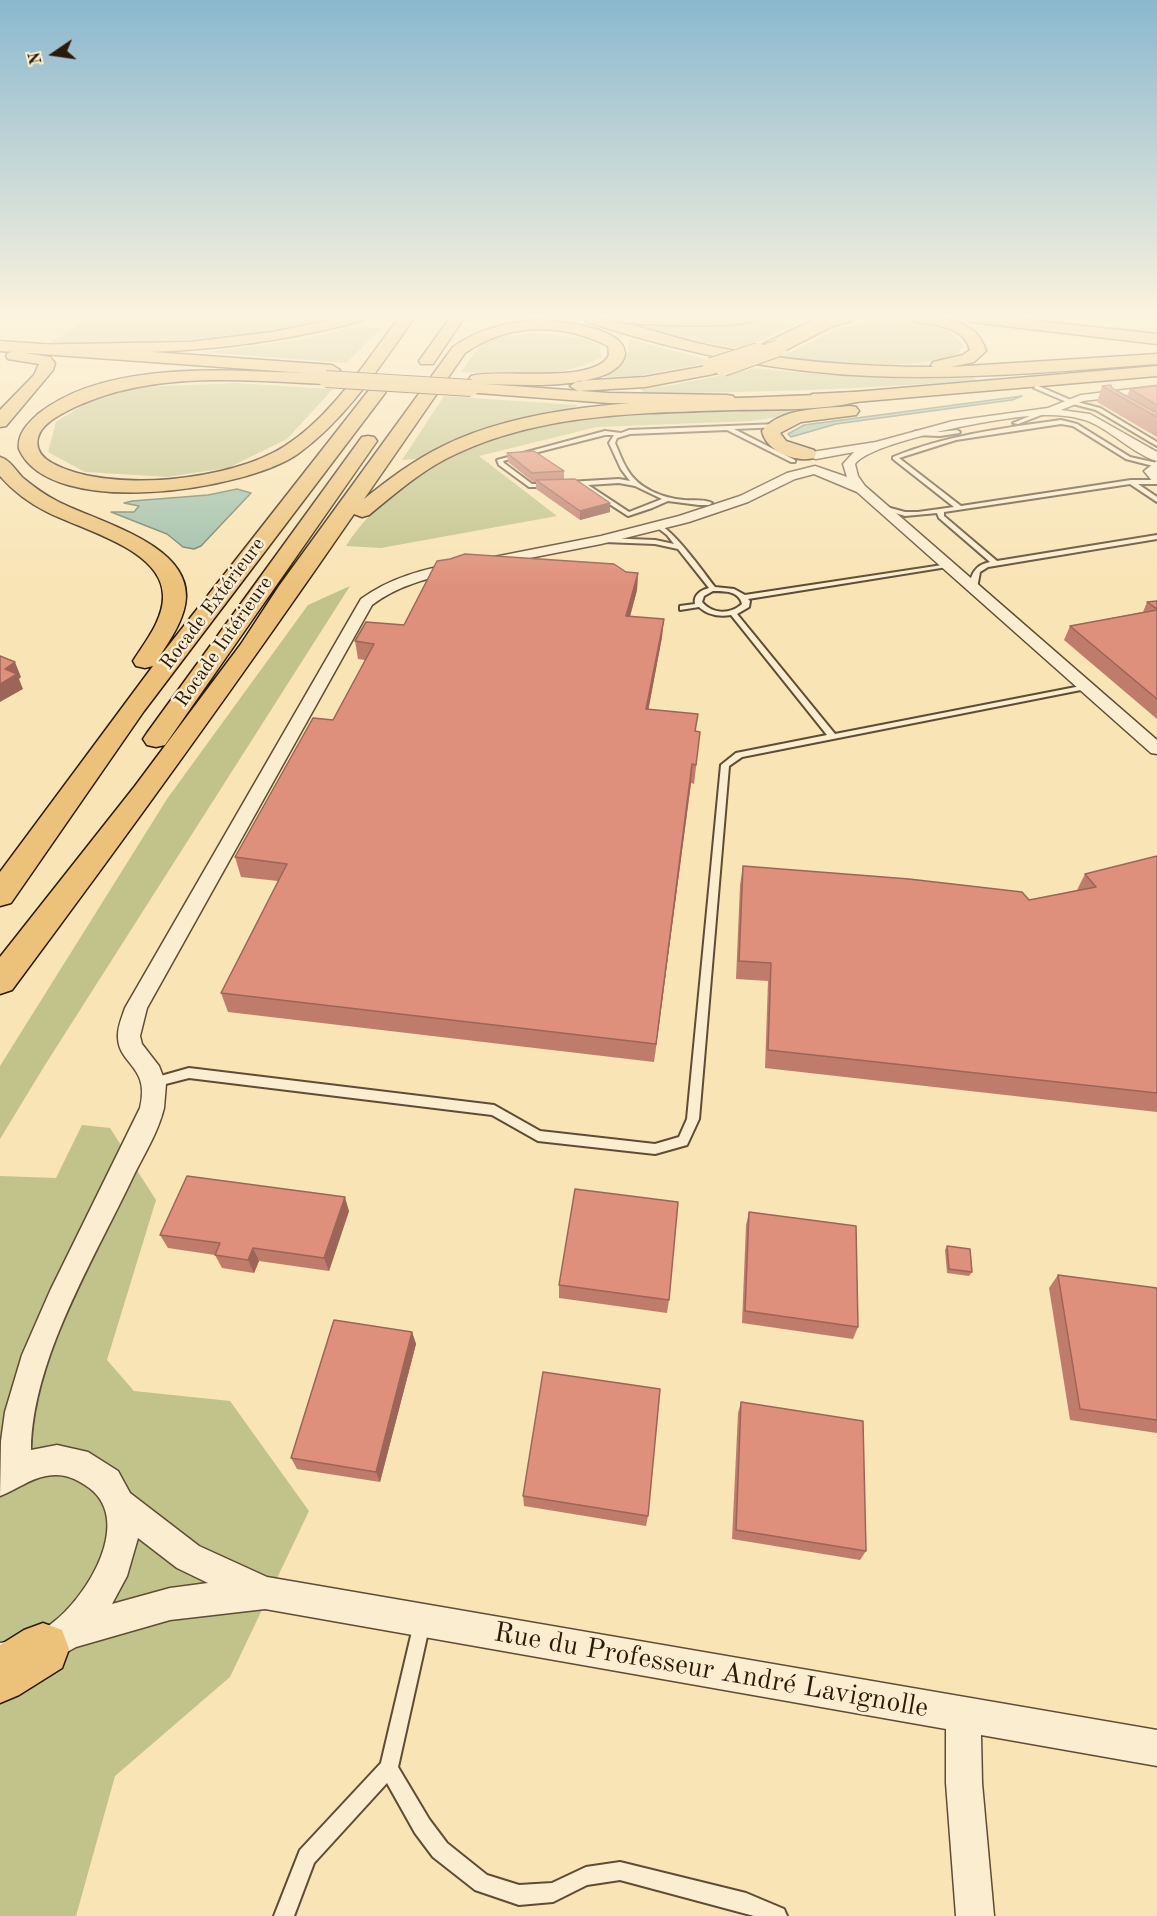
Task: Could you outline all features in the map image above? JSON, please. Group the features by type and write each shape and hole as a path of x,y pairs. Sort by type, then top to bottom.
{"highway":[{"path":"0,422 10,407"},
{"path":"62,407 45,417 28,438 28,448 33,458 44,467 79,481 162,485 211,479 247,470 289,451 315,430 334,407"},
{"name":"Rocade Extérieure","path":"0,895 135,706 364,407"},
{"name":"Rocade Intérieure","path":"0,973 121,789 392,407"},
{"path":"0,981 146,792 417,407"},
{"path":"251,646 299,591 359,514 387,486 421,463 497,431 539,421 614,409 662,407"},
{"path":"805,457 777,443 772,438 771,431 794,420 886,407"},
{"path":"0,463 10,475 53,507 135,542 155,555 173,584 175,598 172,615 164,631 59,782 0,877"},
{"path":"0,1676 37,1647"}],"street":[{"path":"656,524 771,477 805,457 877,445 953,424 1047,411 1057,407"},
{"path":"1047,411 1086,416 1157,457"},
{"path":"861,489 852,476 849,464 854,457 877,445"},
{"path":"805,457 803,468 837,477 861,489 1157,749"},
{"path":"7,1476 26,1380 61,1298 150,1116 155,1100 154,1083 132,1050 129,1038 130,1022 366,603 392,586 439,570 601,540 715,509 744,499 791,476 826,468 831,463 827,458 805,457"},
{"path":"1157,465 1150,471 1157,480"},
{"path":"7,1476 43,1461 69,1460 92,1468 110,1483 121,1505 123,1536 115,1570 97,1603 37,1647"},
{"name":"Rue du Professeur André Lavignolle","path":"121,1505 188,1557 265,1593 1157,1749"},
{"name":"Rue du Professeur André Lavignolle","path":"37,1647 170,1604 265,1593"},
{"path":"963,1715 964,1783 975,1916"}],"lane":[{"path":"1092,407 1157,444"},
{"path":"1008,429 1047,411"},
{"path":"960,507 895,458 935,444 978,434 1068,423 1128,458 1157,465"},
{"path":"637,484 619,482 531,486 501,464 500,460 605,434 778,426"},
{"path":"723,427 805,457"},
{"path":"916,433 978,434"},
{"path":"619,434 612,442 626,473 637,484 667,499 685,503 709,503"},
{"path":"883,508 905,514 1157,480"},
{"path":"1131,482 1157,500"},
{"path":"580,483 628,514 667,499"},
{"path":"942,510 941,516 996,564"},
{"path":"656,524 669,534 713,589"},
{"path":"973,588 974,575 980,568 1157,537"},
{"path":"601,540 655,542 681,549"},
{"path":"700,606 698,602 701,594 713,589 735,591 745,597 947,565"},
{"path":"683,608 700,606 717,613 733,613 744,608 747,601 745,597"},
{"path":"733,613 833,736"},
{"path":"154,1083 189,1073 494,1110 538,1136 655,1149 682,1141 693,1119 724,765 740,755 1086,687"},
{"path":"284,1916 307,1857 388,1768 423,1621"},
{"path":"388,1768 422,1826 440,1850 482,1883 519,1895 553,1892 586,1876 620,1871 746,1903 777,1916"}],"green space":[{"path":"79,407 316,407 287,439 228,468 167,477 85,472 48,452 56,422"},
{"path":"437,407 575,407 480,430 417,459 402,460"},
{"path":"846,407 751,421 597,427 479,456 557,516 381,548 346,546 369,517 396,491 428,470 462,452 535,427 621,414"},
{"path":"350,586 0,1139 0,1066 167,799 308,605"},
{"path":"82,1125 110,1128 156,1200 107,1360 134,1391 230,1401 309,1511 230,1677 115,1776 76,1916 0,1916 0,1176 56,1178"}],"shaded area":[{"path":"936,407 958,407 836,424 791,437 788,434 804,425"},
{"path":"237,489 251,493 201,546 194,549 183,547 167,534 111,512 134,512 139,506 124,503 132,501 208,495"}],"building":[{"path":"1140,407 1147,407 1157,413 1157,417"},
{"path":"534,451 564,471 532,473 507,453"},
{"path":"575,479 610,503 580,511 536,480"},
{"path":"465,554 614,564 626,572 638,573 626,616 664,619 646,709 698,714 695,731 700,732 696,765 692,764 656,1044 221,993 287,864 235,857 313,718 333,720 374,644 355,641 366,622 404,625 437,561"},
{"path":"1157,601 1157,609 1147,602"},
{"path":"1157,610 1157,699 1070,626"},
{"path":"0,656 15,662 5,669 17,674 0,684"},
{"path":"1157,856 1157,1093 768,1050 771,963 739,961 743,866 909,879 1022,892 1029,900 1096,887 1085,874"},
{"path":"187,1176 345,1197 324,1258 253,1248 248,1260 215,1255 220,1243 160,1235"},
{"path":"575,1189 678,1202 669,1300 559,1285"},
{"path":"749,1212 856,1226 858,1327 745,1311"},
{"path":"947,1246 970,1249 972,1272 949,1269"},
{"path":"1058,1275 1157,1288 1157,1420 1080,1409"},
{"path":"334,1320 412,1332 376,1472 291,1458"},
{"path":"543,1372 660,1389 648,1516 523,1496"},
{"path":"741,1402 863,1421 866,1551 736,1530"}]}
